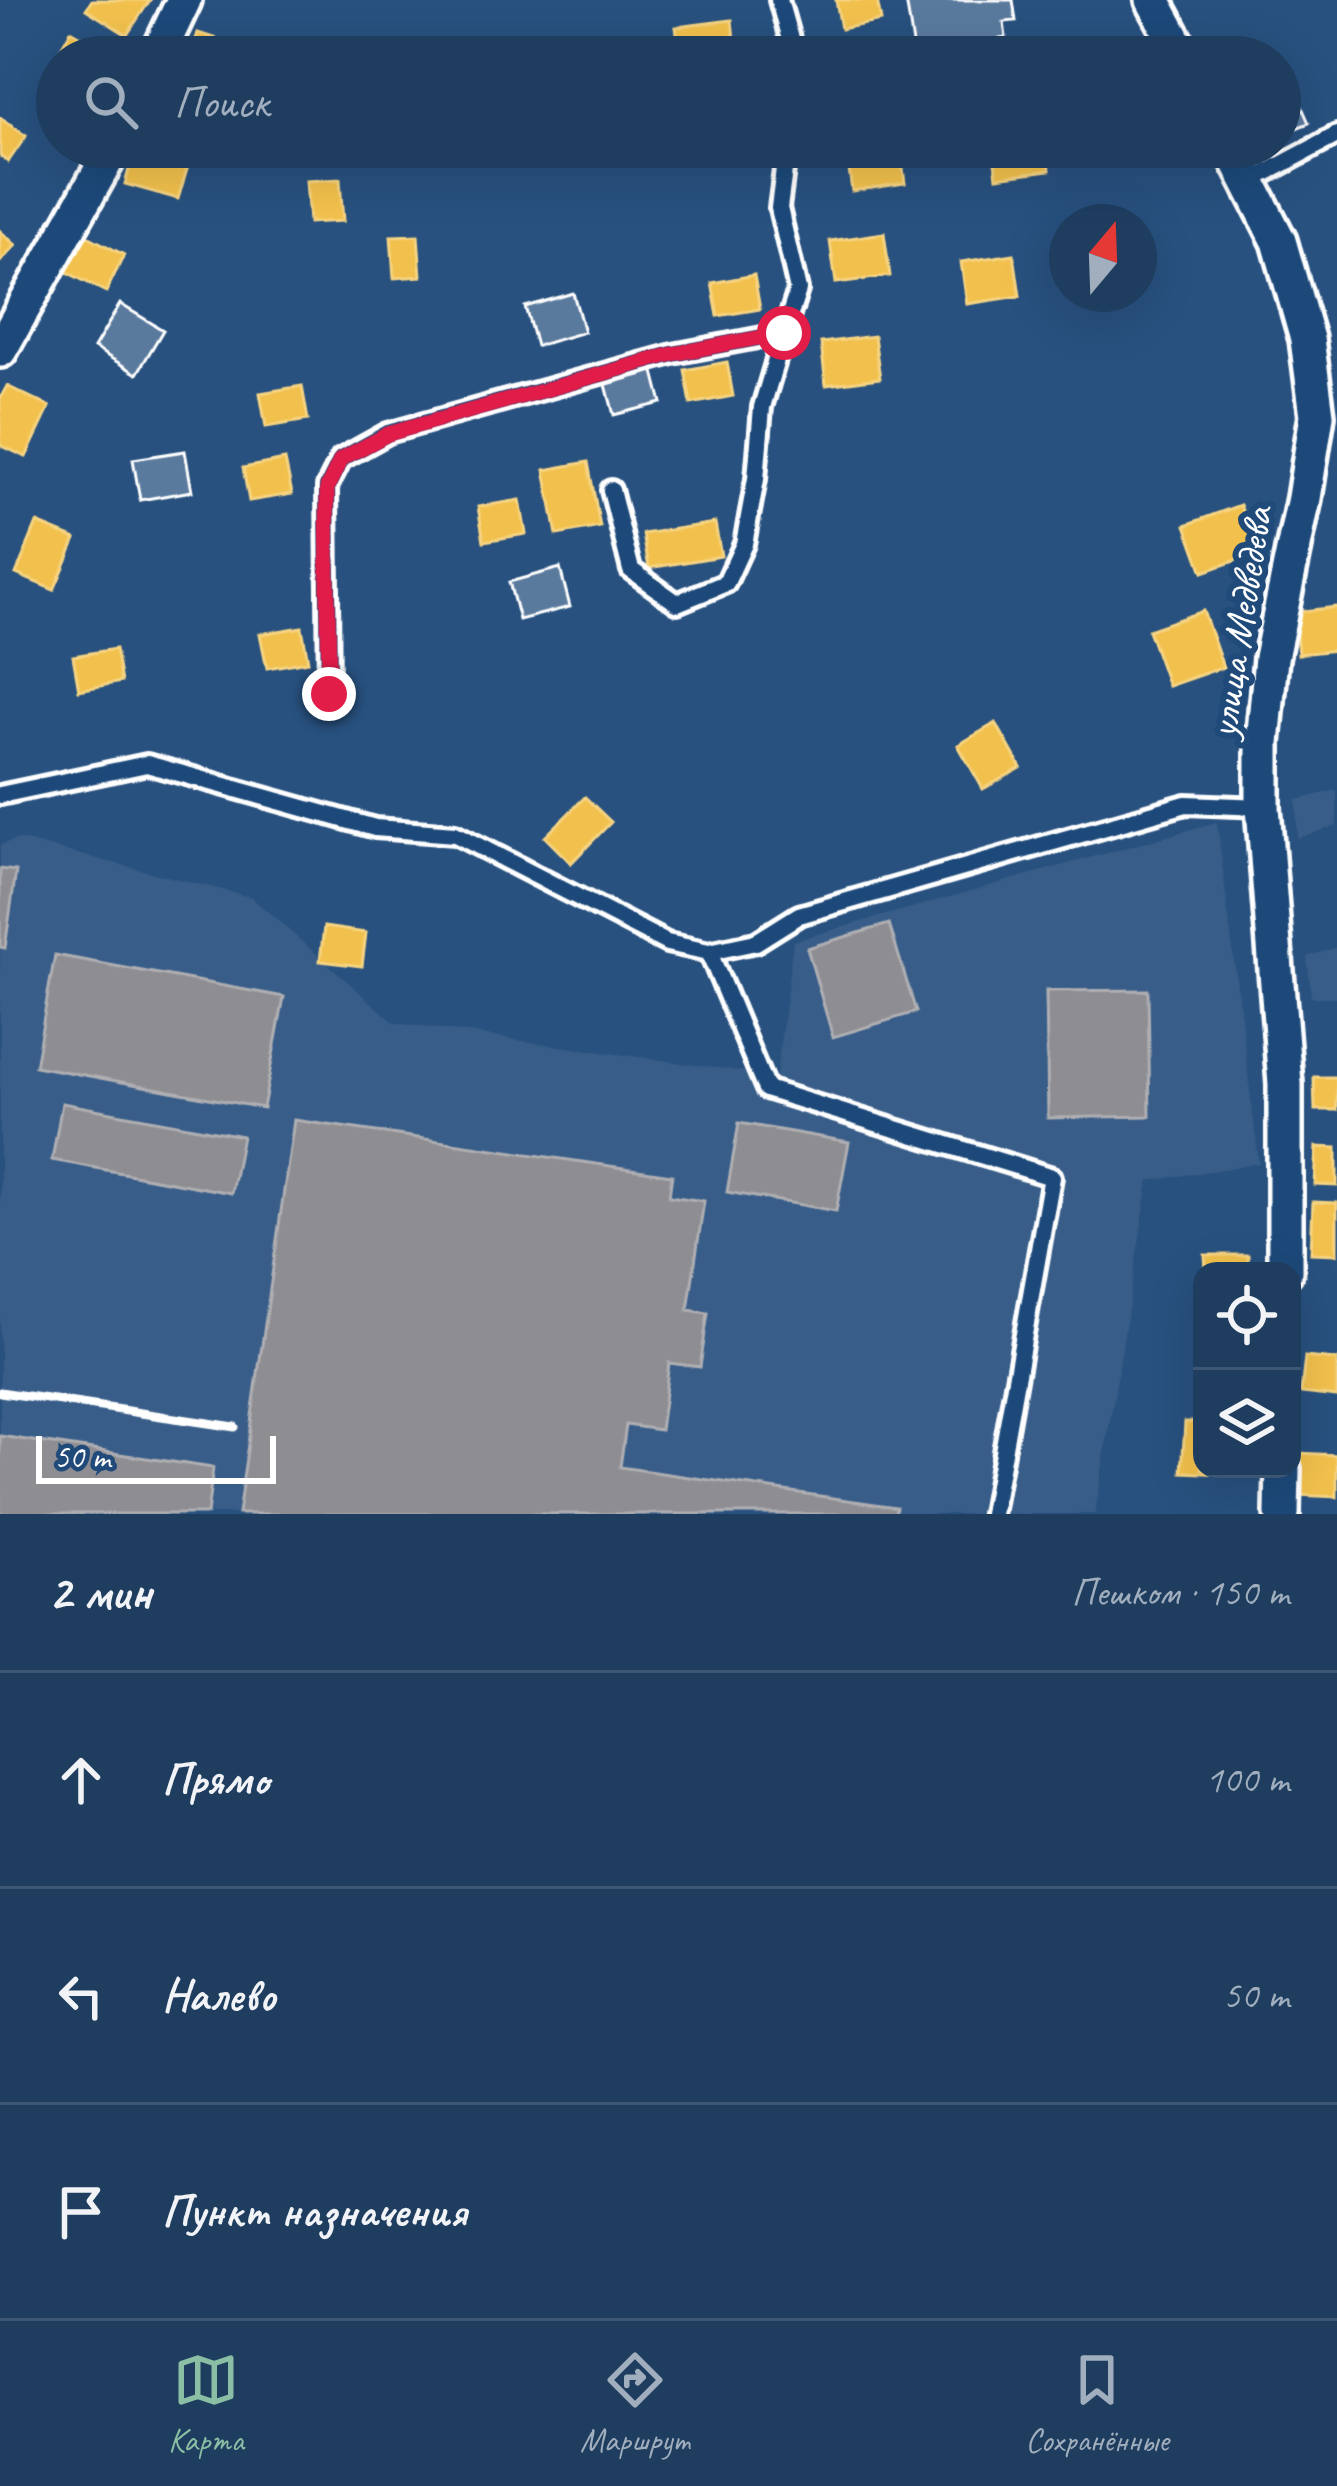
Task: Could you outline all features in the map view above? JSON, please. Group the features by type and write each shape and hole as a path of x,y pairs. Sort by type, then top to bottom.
{"street":[{"path":"167,36 184,0"},
{"path":"1164,7 1176,36"},
{"path":"0,350 102,168"},
{"name":"улица Медведева","path":"1242,168 1279,241 1307,338 1317,415 1271,658 1263,742 1263,807 1285,1084 1285,1262"},
{"path":"1282,1514 1283,1478"}],"lane":[{"path":"779,0 789,36"},
{"path":"1301,154 1337,135"},
{"path":"611,490 631,570 677,603 726,583 744,544 757,478 762,406 798,290 779,208 784,168"},
{"path":"1249,182 1275,168"},
{"path":"329,694 327,488 341,459 410,427 673,354 784,333"},
{"path":"0,795 147,764 376,828 455,834 667,943 709,952 756,942 799,915 1186,804 1263,807"},
{"path":"709,952 766,1089 1052,1177 992,1514"}],"shaded area":[{"path":"1337,790 1337,826 1297,838 1297,800"},
{"path":"1217,822 1259,1163 1149,1181 1095,1514 0,1514 0,845 17,839 251,897 395,1023 776,1076 793,941"},
{"path":"1337,947 1337,997 1311,997 1307,957"}],"building: Жильё":[{"path":"92,0 150,0 127,35 86,9"},
{"path":"836,0 877,0 881,21 841,29"},
{"path":"732,20 734,36 677,36 676,27"},
{"path":"0,118 26,136 8,162 0,156"},
{"path":"129,168 187,168 178,199 125,184"},
{"path":"849,168 903,168 905,183 852,191"},
{"path":"996,168 1050,168 1050,170 997,177"},
{"path":"340,179 343,221 309,223 306,181"},
{"path":"0,231 16,245 0,262"},
{"path":"82,233 124,255 106,292 63,270"},
{"path":"884,233 890,276 836,283 830,241"},
{"path":"418,235 421,276 394,278 391,236"},
{"path":"1014,254 1020,296 967,304 961,262"},
{"path":"754,275 760,309 718,316 712,283"},
{"path":"874,336 880,378 826,385 821,343"},
{"path":"727,362 733,396 691,404 685,370"},
{"path":"7,386 50,407 26,457 0,445 0,399"},
{"path":"302,386 308,420 266,427 260,393"},
{"path":"285,460 292,494 249,501 243,468"},
{"path":"588,462 600,527 557,535 545,470"},
{"path":"520,500 526,534 484,541 478,507"},
{"path":"1240,505 1257,553 1203,572 1186,525"},
{"path":"37,523 76,539 54,590 16,574"},
{"path":"715,523 721,556 649,568 643,534"},
{"path":"1337,607 1337,650 1298,654 1294,612"},
{"path":"1203,611 1223,667 1168,686 1148,630"},
{"path":"302,627 308,661 267,668 260,634"},
{"path":"115,649 121,682 79,690 73,656"},
{"path":"996,723 1021,768 983,789 958,745"},
{"path":"585,797 611,822 571,863 545,837"},
{"path":"324,927 366,933 362,966 320,961"},
{"path":"1314,1077 1337,1077 1337,1110 1315,1110"},
{"path":"1317,1147 1337,1148 1337,1186 1315,1185"},
{"path":"1313,1202 1337,1203 1337,1254 1311,1253"},
{"path":"1205,1255 1248,1255 1248,1262 1205,1262"},
{"path":"1305,1357 1337,1360 1337,1397 1301,1393"},
{"path":"1185,1422 1193,1422 1193,1473 1182,1472"},
{"path":"1301,1453 1337,1455 1337,1497 1296,1495"}],"building: Промзона":[{"path":"0,869 16,871 5,948 0,947"},
{"path":"889,924 916,1012 833,1037 807,948"},
{"path":"55,955 284,997 263,1108 35,1066"},
{"path":"1148,990 1150,1116 1048,1118 1046,991"},
{"path":"62,1103 242,1136 231,1193 52,1160"},
{"path":"294,1120 672,1175 669,1196 704,1201 688,1310 708,1313 700,1367 669,1363 660,1430 626,1425 620,1467 896,1507 895,1514 238,1514"},
{"path":"739,1123 849,1142 836,1211 727,1192"},
{"path":"0,1436 213,1468 207,1514 0,1514"}],"building: Прочее":[{"path":"906,0 1013,0 1016,21 1004,22 1006,36 912,36"},
{"path":"573,293 584,332 536,346 525,307"},
{"path":"120,304 163,330 137,374 94,348"},
{"path":"653,368 662,403 614,415 605,381"},
{"path":"185,451 192,491 140,500 133,459"},
{"path":"560,568 570,607 519,620 509,582"}],"railway":[{"path":"0,1392 235,1427"}],"route":[{"path":"329,694 327,488 341,459 388,434 673,354 784,333"}]}
